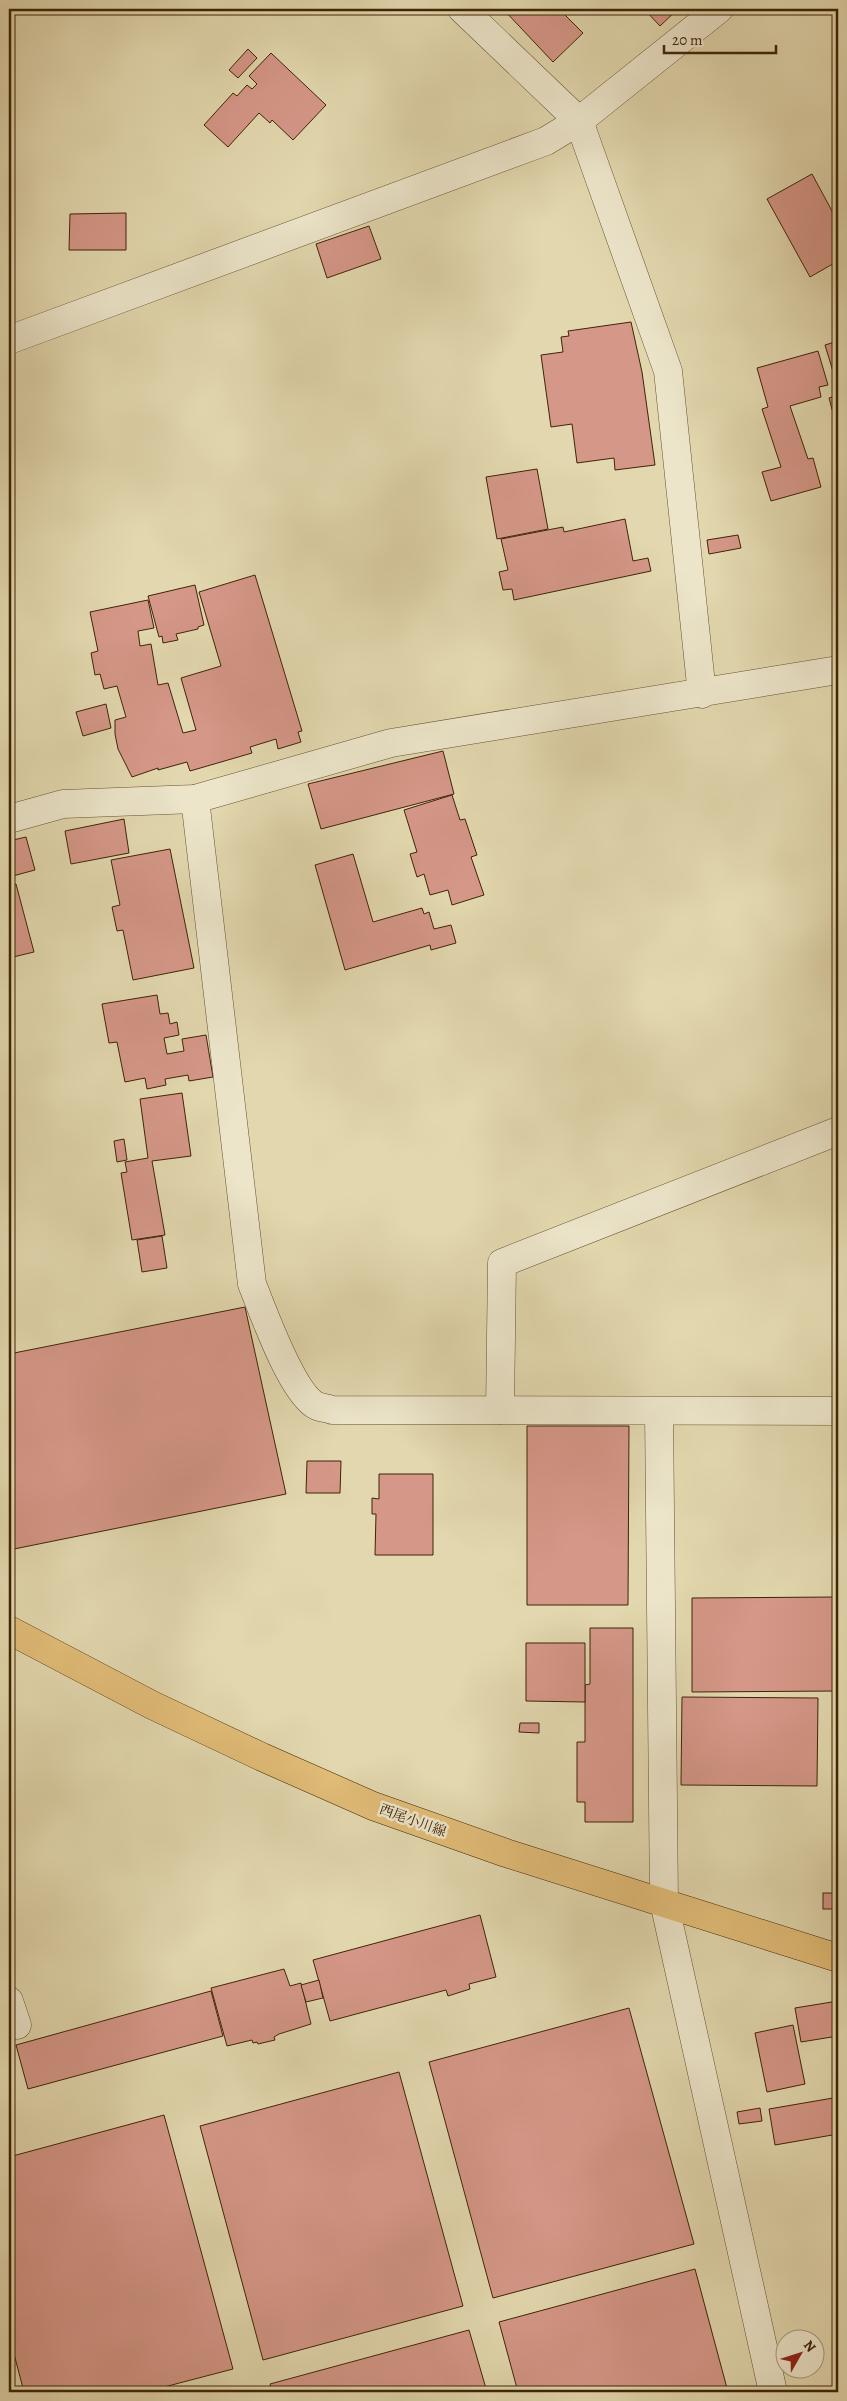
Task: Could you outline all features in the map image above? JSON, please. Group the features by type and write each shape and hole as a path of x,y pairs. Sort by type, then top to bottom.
{"main road":[{"name":"西尾小川線","path":"9,1630 152,1705 262,1757 373,1806 506,1853 838,1958"}],"street":[{"path":"462,9 579,122 668,371 702,694"},
{"path":"14,330 546,141 579,122 719,9"},
{"path":"9,819 63,804 195,800 391,744 838,670"},
{"path":"195,800 252,1284 268,1325 299,1389 316,1406 332,1410 838,1411"},
{"path":"500,1410 502,1263 838,1131"},
{"path":"659,1411 664,1902 773,2392"}],"building":[{"path":"503,9 559,9 583,33 553,62"},
{"path":"644,9 678,9 660,26"},
{"path":"248,49 257,58 238,78 229,70"},
{"path":"271,53 326,105 293,140 272,120 270,123 259,113 228,147 204,125 233,93 237,96 247,85 252,89 257,84 249,76"},
{"path":"812,174 838,222 838,261 810,277 767,199"},
{"path":"126,213 126,250 69,250 70,214"},
{"path":"369,226 381,259 327,278 316,244"},
{"path":"631,322 642,372 655,465 615,470 614,458 577,463 572,424 551,427 541,355 563,352 561,337 569,336 568,331"},
{"path":"838,341 838,388 825,345"},
{"path":"818,351 828,385 819,387 821,397 790,406 808,459 813,458 821,487 771,501 762,472 781,467 762,409 768,407 757,368"},
{"path":"838,395 838,428 837,428 829,398"},
{"path":"537,469 548,529 497,539 486,477"},
{"path":"625,519 633,561 648,558 651,571 514,600 512,589 503,590 499,572 508,570 501,539 563,527 564,532"},
{"path":"738,535 741,548 709,554 707,540"},
{"path":"255,575 302,731 298,732 301,742 278,749 276,739 250,747 252,753 190,771 187,762 158,770 158,768 132,777 118,749 115,734 115,720 126,717 117,686 104,689 100,674 95,675 91,653 98,651 90,612 148,600 154,628 138,631 140,646 151,644 158,685 168,683 183,733 196,730 181,678 221,666 199,592"},
{"path":"195,585 204,625 198,627 198,629 176,634 178,640 163,643 162,636 159,637 148,596"},
{"path":"106,704 111,728 83,736 76,712"},
{"path":"443,751 454,794 321,829 308,784"},
{"path":"452,795 460,820 465,819 477,855 471,857 484,895 452,905 448,890 430,895 424,874 417,877 410,854 417,852 404,810"},
{"path":"124,819 129,853 71,864 65,831"},
{"path":"26,837 35,870 9,877 9,841"},
{"path":"170,849 194,968 133,980 123,930 117,931 112,907 120,905 111,860"},
{"path":"353,854 373,922 422,908 424,914 429,912 434,929 451,925 456,943 431,950 430,945 345,970 315,865"},
{"path":"16,884 34,952 9,958 9,886"},
{"path":"157,995 160,1014 168,1013 170,1024 177,1022 179,1035 164,1038 167,1054 184,1051 182,1039 206,1035 213,1077 189,1081 188,1075 165,1079 166,1085 147,1089 145,1078 125,1082 117,1042 109,1043 102,1004"},
{"path":"182,1093 191,1156 152,1161 165,1235 132,1240 121,1173 127,1172 125,1162 148,1158 140,1099"},
{"path":"124,1139 127,1160 117,1162 114,1141"},
{"path":"162,1236 167,1268 142,1272 137,1240"},
{"path":"245,1307 286,1494 9,1550 9,1354"},
{"path":"527,1426 629,1426 628,1605 527,1605"},
{"path":"307,1461 341,1461 340,1493 306,1493"},
{"path":"379,1474 433,1474 433,1555 375,1555 376,1514 372,1514 372,1498 379,1499"},
{"path":"838,1597 838,1691 692,1692 692,1598"},
{"path":"590,1628 633,1628 633,1822 585,1822 585,1802 577,1802 577,1742 585,1742 585,1685 590,1684"},
{"path":"526,1643 585,1643 585,1702 526,1701"},
{"path":"682,1697 818,1698 817,1786 681,1785"},
{"path":"520,1723 539,1723 539,1733 519,1732"},
{"path":"823,1893 833,1893 833,1909 823,1909"},
{"path":"480,1915 496,1977 469,1984 470,1989 448,1996 446,1990 330,2021 313,1960"},
{"path":"284,1969 290,1986 301,1983 311,2024 279,2034 274,2037 275,2040 258,2044 257,2042 253,2043 252,2040 227,2046 211,1988"},
{"path":"319,1980 323,1998 306,2002 301,1985"},
{"path":"211,1991 223,2036 28,2089 16,2045"},
{"path":"838,2001 838,2036 801,2042 795,2008"},
{"path":"629,2008 694,2244 493,2298 429,2062"},
{"path":"793,2025 805,2084 767,2092 755,2033"},
{"path":"399,2072 463,2306 263,2360 200,2126"},
{"path":"833,2098 836,2116 838,2115 838,2134 775,2145 769,2109"},
{"path":"760,2108 762,2121 739,2124 737,2112"},
{"path":"164,2115 233,2369 145,2392 24,2392 9,2335 9,2157"},
{"path":"695,2269 728,2392 518,2392 499,2322"},
{"path":"469,2330 487,2392 273,2392 270,2384"}]}
